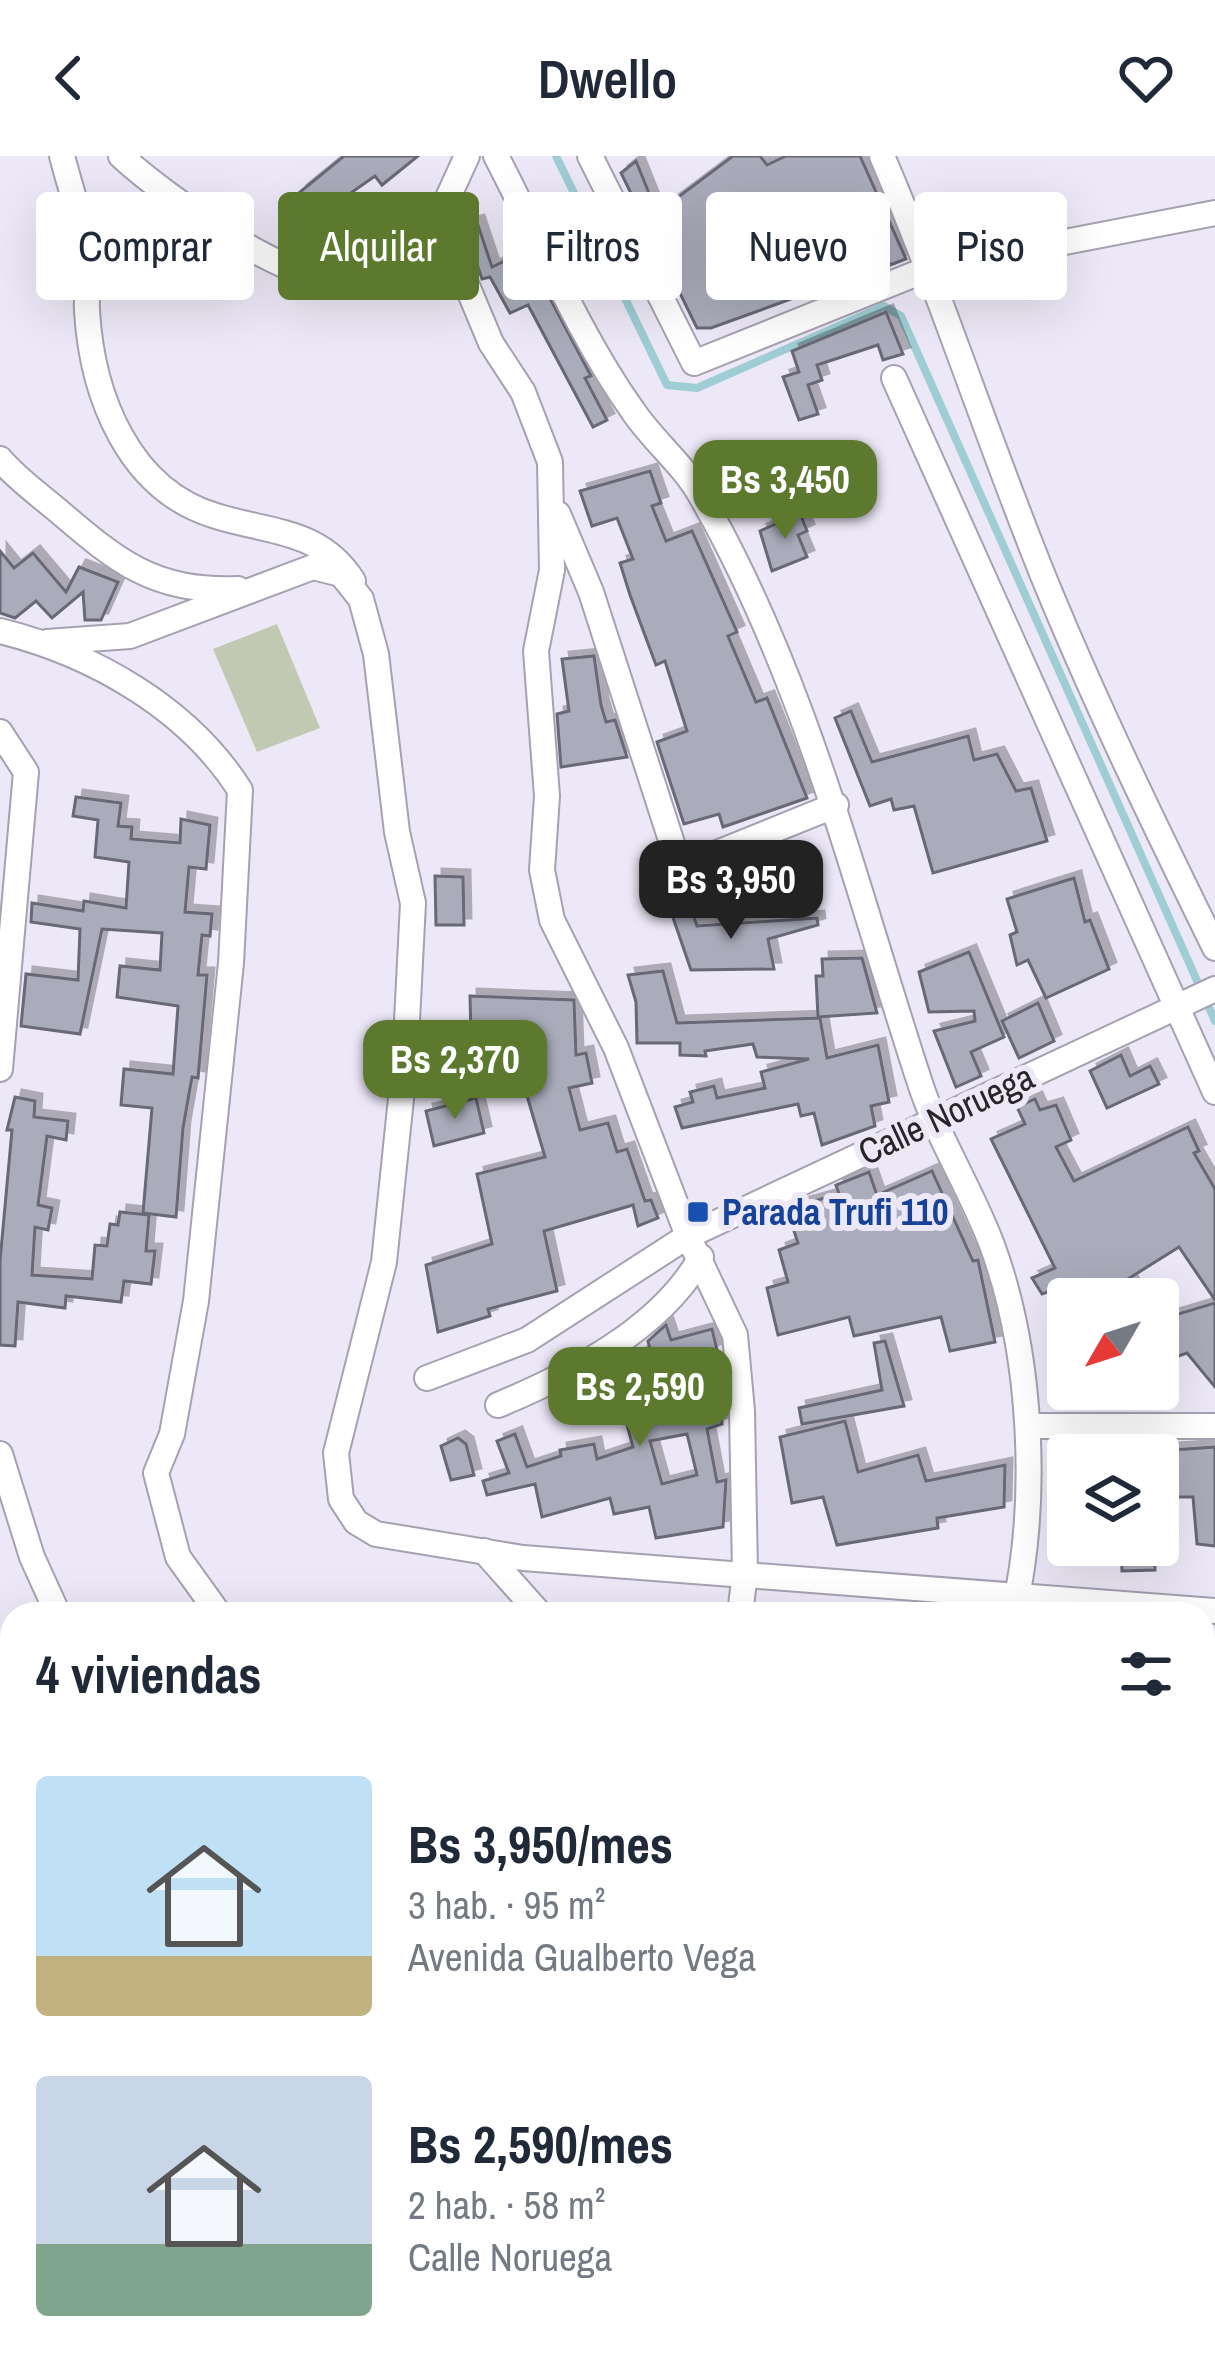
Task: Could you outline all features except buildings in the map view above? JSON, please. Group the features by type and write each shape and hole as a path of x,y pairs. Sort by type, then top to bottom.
{"street":[{"path":"62,156 88,262 87,314 118,441 173,494 212,515 308,538 333,553 361,599 376,654 398,832 413,903 412,963 384,1262 336,1453 341,1498 356,1522 376,1534 484,1551 745,1573 982,1602"},
{"path":"121,156 216,230 278,260"},
{"path":"450,192 467,156"},
{"path":"496,156 610,375 634,413 700,493 796,698 836,805 920,1084 992,1244 1013,1315 1030,1426 1015,1602"},
{"path":"590,156 694,363 914,274"},
{"path":"882,156 914,231"},
{"path":"1067,242 1215,213"},
{"path":"473,300 540,430 550,462 552,570 536,650 547,796 542,870 552,920 616,1048 735,1335 745,1573 741,1602"},
{"path":"938,300 1047,585 1215,948"},
{"path":"894,378 1200,995 1215,1092"},
{"path":"0,460 117,561 152,579 194,591 258,589"},
{"path":"552,499 591,592 680,868 836,805"},
{"path":"47,642 130,635 313,567 341,574 361,599"},
{"path":"0,631 47,642 186,723 240,790 231,963 196,1301 172,1434 156,1473 178,1557 210,1602"},
{"path":"0,732 26,772 0,1069"},
{"path":"0,794 26,772"},
{"name":"Calle Noruega","path":"427,1378 527,1340 937,1120 1200,995"},
{"path":"498,1406 594,1357 682,1292 695,1246"},
{"path":"1030,1426 1215,1426"},
{"path":"0,1454 32,1557 53,1602"},
{"path":"484,1551 529,1602"}],"green space":[{"path":"277,624 320,728 257,752 213,649"}],"waterway":[{"path":"556,156 667,385 697,388 884,306 901,316 1215,1021"}],"place":[{"name":"Parada Trufi 110","path":"698,1212"}]}
